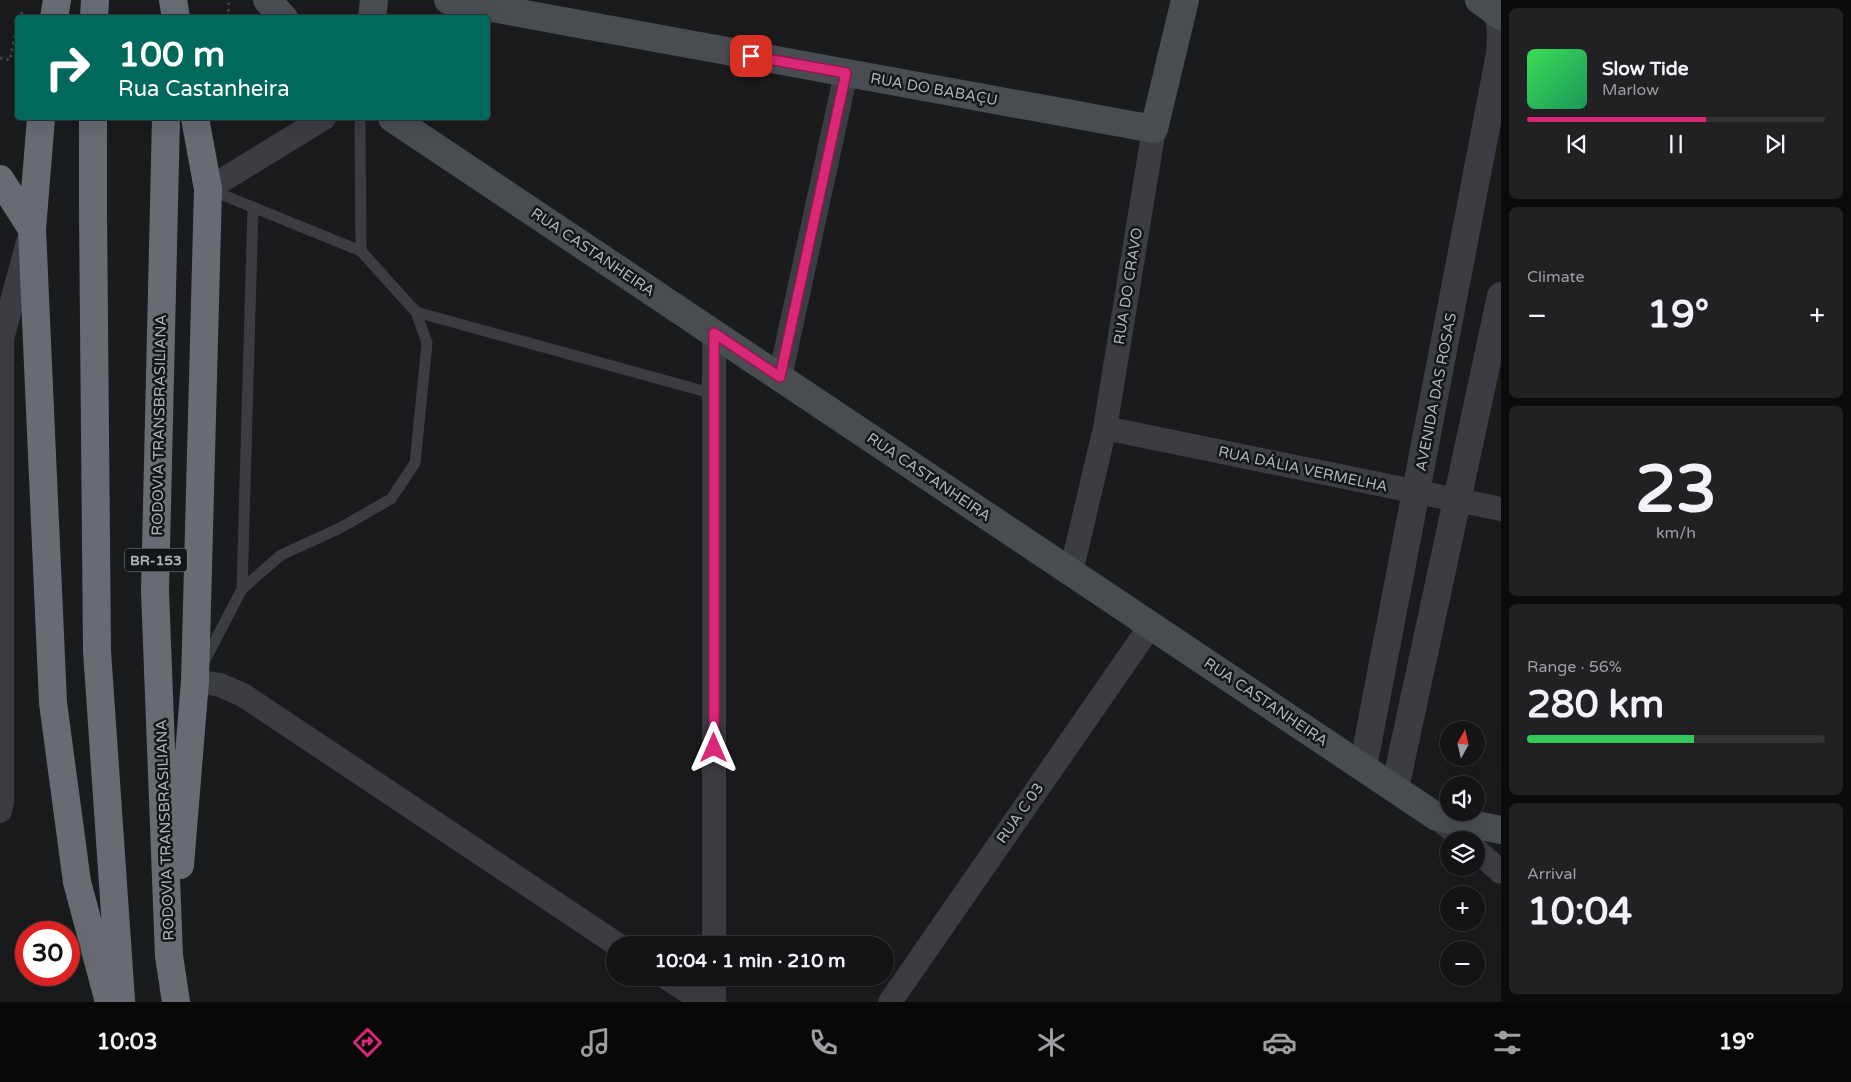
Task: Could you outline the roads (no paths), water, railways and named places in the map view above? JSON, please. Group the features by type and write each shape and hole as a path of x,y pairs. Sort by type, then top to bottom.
{"highway":[{"path":"54,15 57,0"},
{"path":"94,15 95,0"},
{"path":"168,15 169,0"},
{"path":"173,0 176,15"},
{"path":"41,120 32,229 53,703 77,882 109,1002"},
{"path":"94,120 92,213 97,651 121,1002"},
{"name":"RODOVIA TRANSBRASILIANA","path":"166,120 155,591 169,956 176,1002"},
{"path":"169,956 182,854 195,681 208,189 195,120"},
{"path":"0,180 32,229"}],"main road":[{"path":"266,0 281,15"},
{"path":"372,15 374,0"},
{"name":"RUA DO BABAÇU","path":"448,0 1154,129"},
{"name":"RUA DO CRAVO","path":"1154,129 1185,0"},
{"name":"RUA CASTANHEIRA","path":"395,120 1437,817"},
{"path":"1437,817 1501,830"}],"street":[{"name":"AVENIDA DAS ROSAS","path":"1363,767 1500,54 1501,35 1493,10"},
{"path":"780,377 846,73"},
{"path":"208,189 321,120"},
{"name":"RUA DO CRAVO","path":"1071,572 1104,428 1154,129"},
{"path":"1,805 1,336 32,229"},
{"path":"1395,788 1501,296"},
{"path":"714,333 714,936"},
{"name":"RUA DÁLIA VERMELHA","path":"1104,428 1501,509"},
{"name":"RUA C 03","path":"890,1002 1151,625"},
{"path":"195,681 220,685 243,695 606,937"},
{"name":"RUA CASTANHEIRA","path":"1437,817 1453,831"},
{"path":"1485,858 1501,872"},
{"path":"679,986 704,1002"},
{"path":"714,986 714,1002"}],"lane":[{"path":"360,120 361,252"},
{"path":"195,681 242,589 281,555 338,529 391,499 415,462 427,343 416,312 361,252 208,189"},
{"path":"242,589 254,207"},
{"path":"416,312 714,394"}]}
